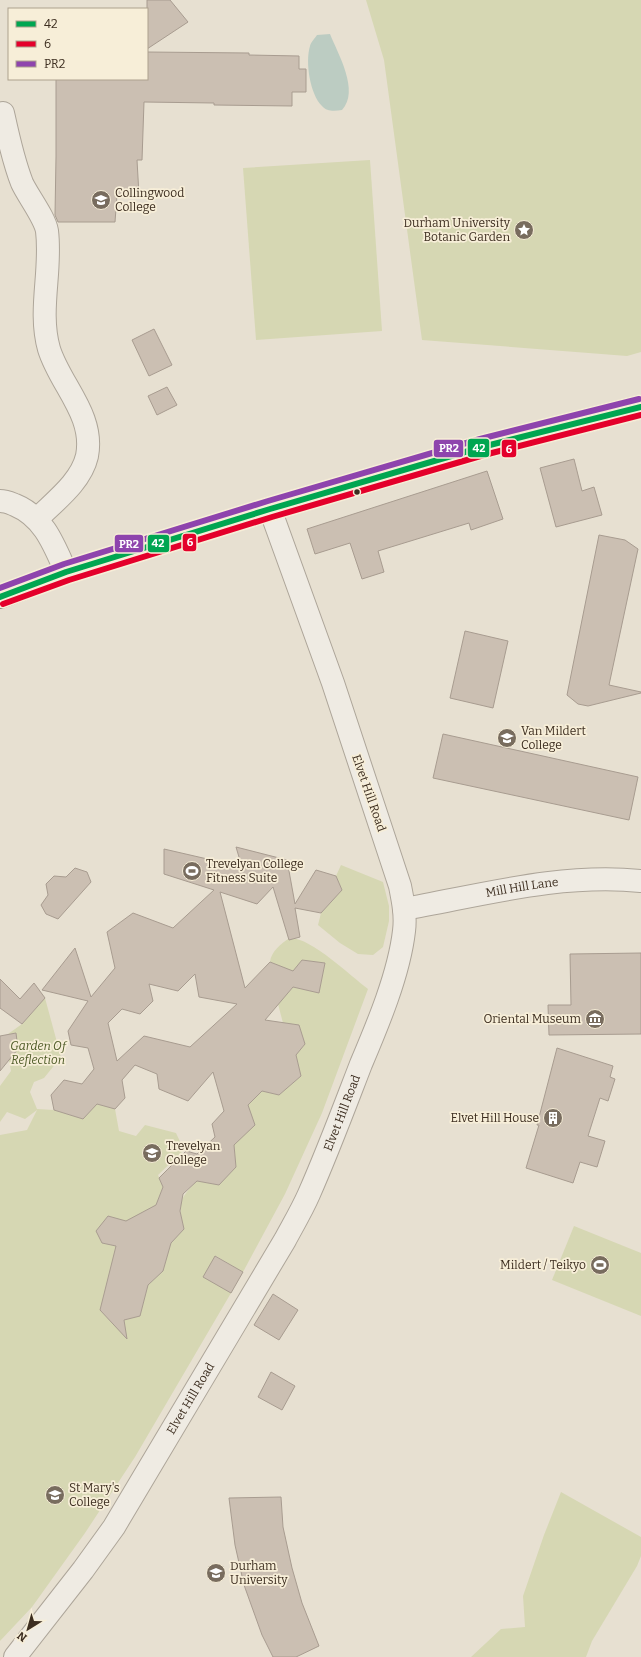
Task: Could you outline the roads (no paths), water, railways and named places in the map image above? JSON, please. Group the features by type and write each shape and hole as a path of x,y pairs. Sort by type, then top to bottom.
{"main road":[{"path":"0,597 66,572 270,509 482,447 641,407"}],"street":[{"path":"3,112 10,147 23,183 46,229 48,245 44,315 45,330 50,350 59,371 80,407 85,423 88,443 82,470 66,490 37,519"},
{"path":"0,501 5,501 22,508 37,519 51,538 66,572"},
{"name":"Elvet Hill Road","path":"15,1657 83,1570 114,1527 285,1240 308,1195 372,1039 395,972 401,948 404,930 404,909 400,886 363,778 333,683 270,509"},
{"name":"Mill Hill Lane","path":"404,909 515,887 566,880 622,879 641,881"}],"place":[{"name":"Collingwood College","path":"101,200"},
{"name":"Durham University Botanic Garden","path":"524,230"},
{"name":"Van Mildert College","path":"507,738"},
{"name":"Trevelyan College Fitness Suite","path":"192,871"},
{"name":"Oriental Museum","path":"595,1019"},
{"name":"Elvet Hill House","path":"553,1118"},
{"name":"Trevelyan College","path":"152,1153"},
{"name":"Mildert / Teikyo","path":"600,1265"},
{"name":"St Mary's College","path":"55,1495"},
{"name":"Durham University","path":"216,1573"}],"park label":[{"name":"Garden Of Reflection","path":"38,1053"}]}
